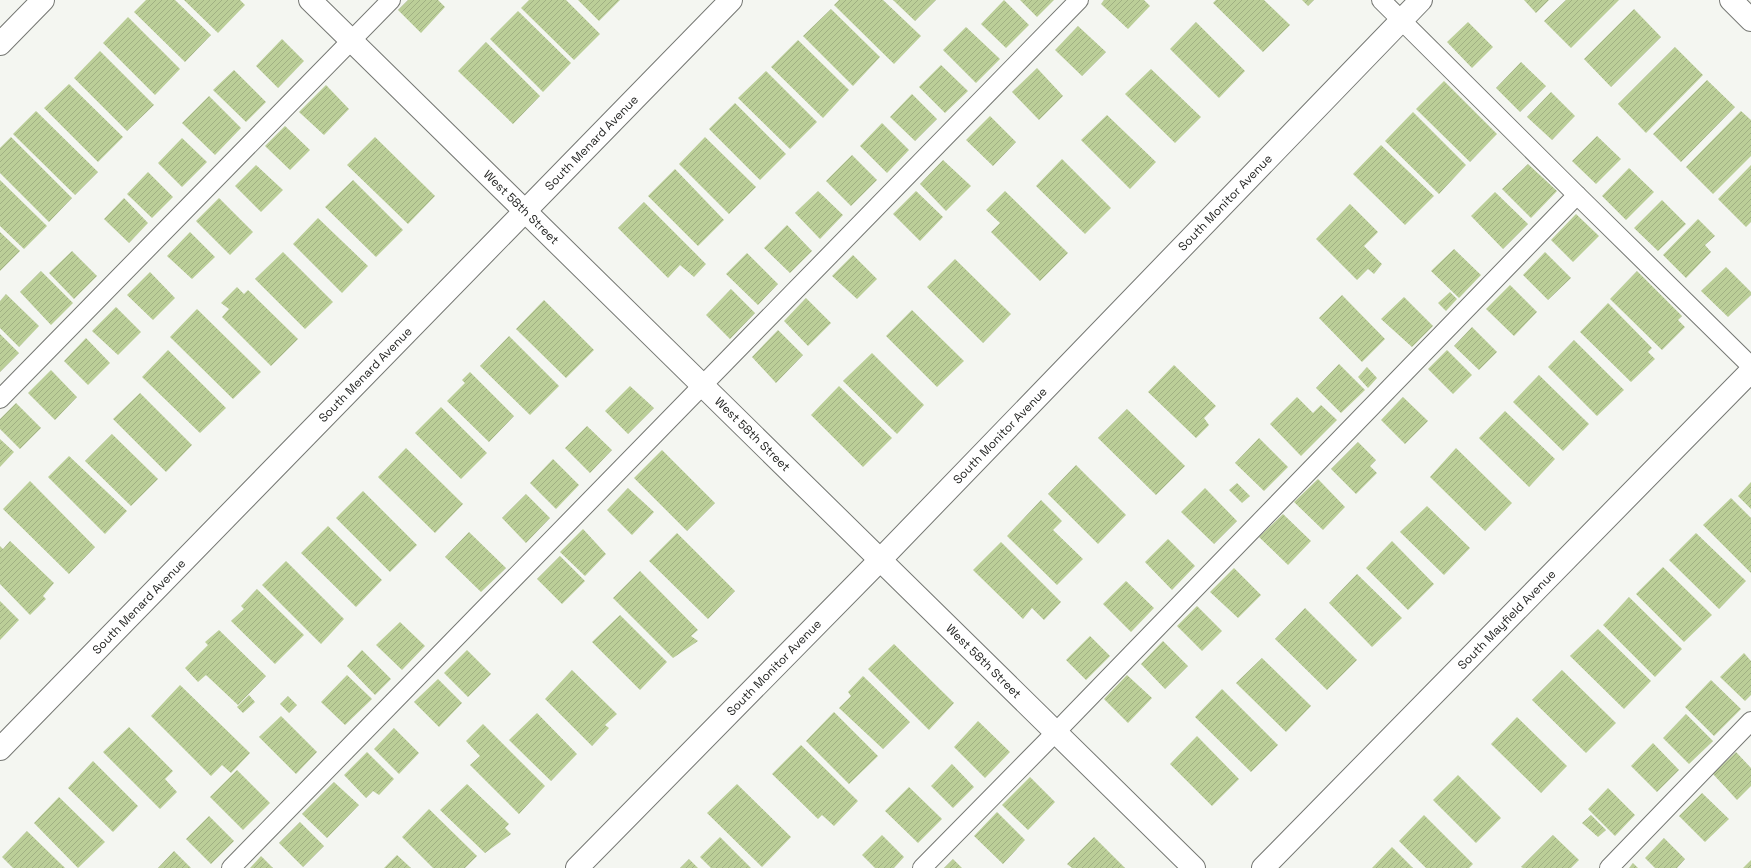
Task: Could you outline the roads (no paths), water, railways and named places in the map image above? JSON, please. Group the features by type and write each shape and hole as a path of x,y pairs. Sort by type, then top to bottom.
{"street":[{"path":"0,44 43,0"},
{"name":"West 58th Street","path":"310,0 1194,868"},
{"name":"South Menard Avenue","path":"0,749 731,0"},
{"name":"South Monitor Avenue","path":"577,868 880,560 1420,0"},
{"path":"1731,0 1751,20"},
{"name":"South Mayfield Avenue","path":"1263,868 1751,371"}],"lane":[{"path":"0,399 391,0"},
{"path":"231,868 701,384 1079,0"},
{"path":"1381,0 1402,19 1577,195 1751,366"},
{"path":"922,868 1577,195"},
{"path":"1609,868 1751,721"}]}
